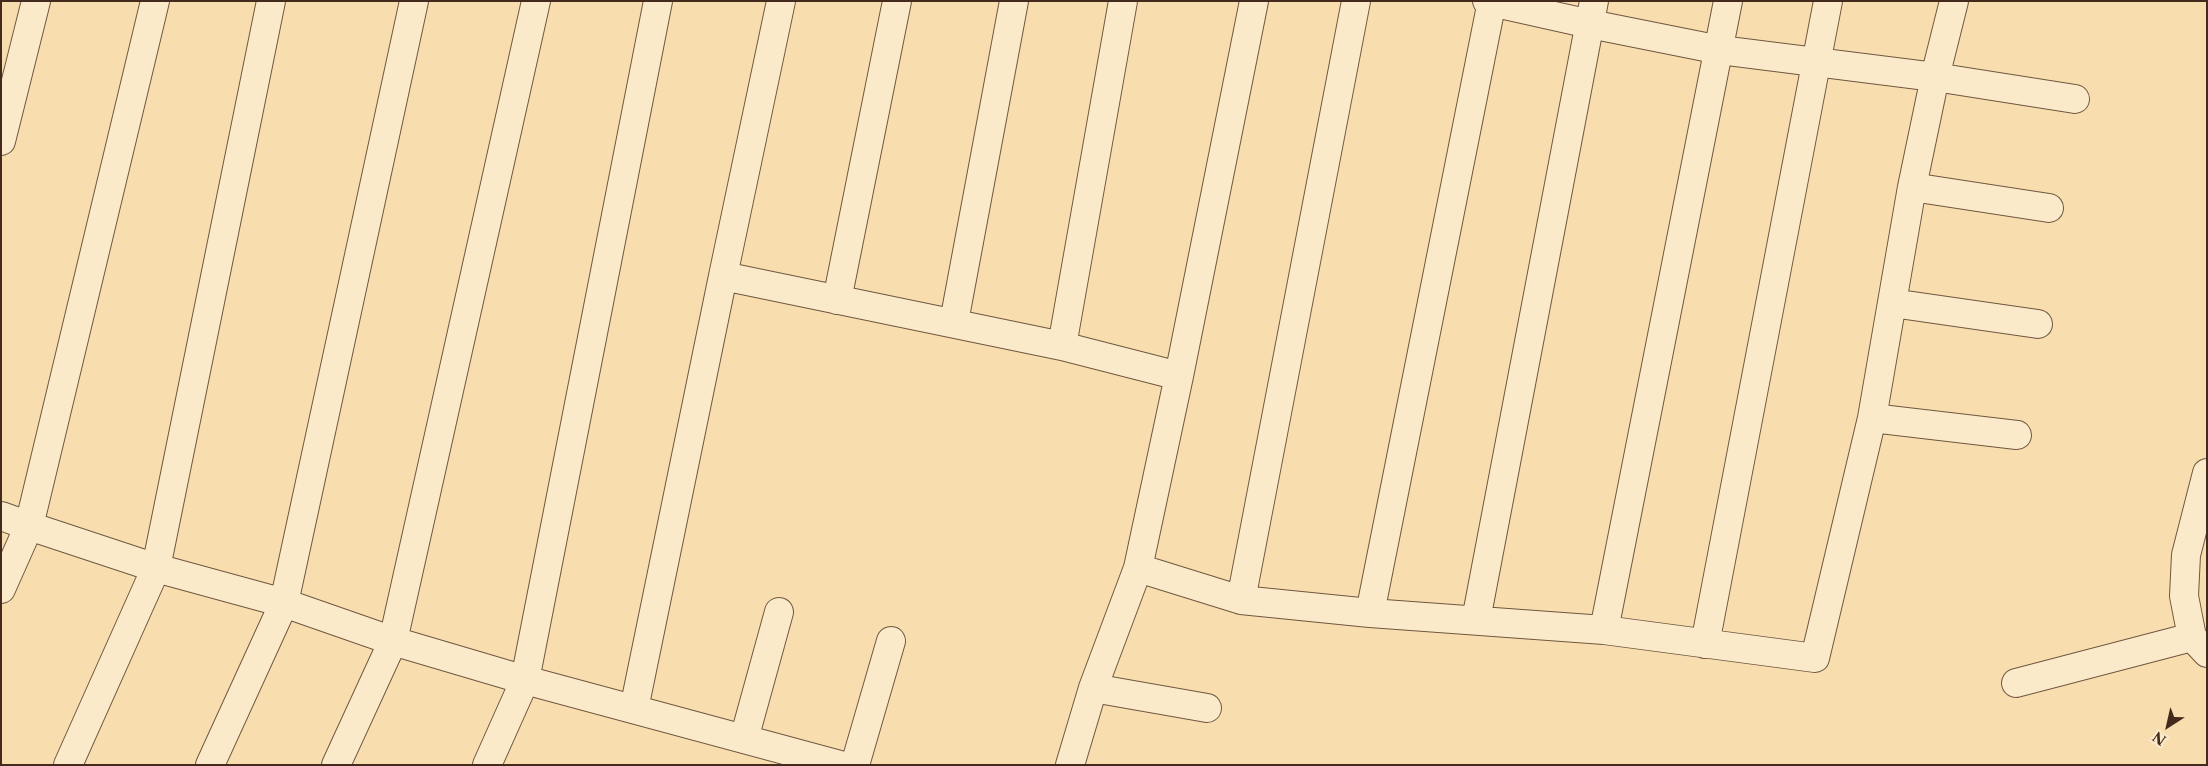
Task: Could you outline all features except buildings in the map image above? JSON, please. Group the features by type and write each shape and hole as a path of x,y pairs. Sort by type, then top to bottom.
{"street":[{"path":"1,141 36,1"},
{"path":"1,589 30,526 155,1"},
{"path":"68,765 156,568 270,1"},
{"path":"210,765 284,603 414,1"},
{"path":"336,765 393,641 536,1"},
{"path":"487,765 525,680 658,1"},
{"path":"634,709 781,1"},
{"path":"837,300 897,1"},
{"path":"954,322 1014,1"},
{"path":"1062,346 1123,1"},
{"path":"1070,765 1093,688 1138,568 1179,376 1254,1"},
{"path":"1241,600 1356,1"},
{"path":"1604,630 1720,50 1728,1"},
{"path":"1705,644 1828,1"},
{"path":"1138,568 1241,600 1370,613 1604,630 1815,658 1872,418 1912,187 1935,77 1954,1"},
{"path":"1370,613 1490,2 1592,13 1720,50 1935,77 2075,99"},
{"path":"1476,620 1592,13"},
{"path":"1912,187 2048,208"},
{"path":"723,276 954,322 1062,346 1179,376"},
{"path":"1892,303 2038,324"},
{"path":"1872,418 2017,435"},
{"path":"2016,683 2199,645 2184,596 2186,555 2207,473"},
{"path":"1,516 156,568 284,603 393,641 525,680 840,765"},
{"path":"744,739 779,612"},
{"path":"855,765 892,641"},
{"path":"1093,688 1207,708"}]}
